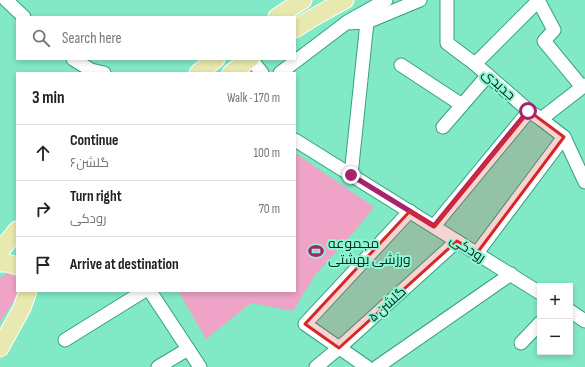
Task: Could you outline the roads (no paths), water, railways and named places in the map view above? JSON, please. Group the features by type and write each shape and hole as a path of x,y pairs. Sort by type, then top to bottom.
{"main road":[{"path":"279,16 303,0"},
{"path":"296,28 345,0"},
{"path":"199,72 215,60"},
{"path":"232,72 249,60"},
{"path":"0,251 16,231"},
{"path":"0,263 16,266"},
{"path":"22,308 28,292"},
{"path":"0,348 22,308 33,292"}],"street":[{"path":"6,0 23,16"},
{"path":"281,72 346,23 386,0"},
{"path":"346,23 367,22 420,0"},
{"name":"جدیدی","path":"447,0 447,43 475,64 528,111 564,137 585,182"},
{"path":"475,64 538,0 554,30 544,41 583,86 541,119"},
{"path":"351,175 367,22"},
{"path":"74,60 91,70 100,72"},
{"path":"251,60 261,72"},
{"path":"401,66 462,105"},
{"path":"443,128 488,75"},
{"path":"434,226 528,111"},
{"path":"477,253 564,137"},
{"name":"رودکی","path":"296,141 537,291"},
{"path":"367,367 305,324 410,211"},
{"name":"گلشن ۵","path":"316,367 457,241"},
{"path":"377,367 511,274"},
{"path":"65,340 142,292"},
{"path":"151,292 200,367"},
{"path":"573,313 585,321"},
{"path":"521,342 537,326"},
{"path":"158,367 188,349"}],"place":[{"name":"مجموعه ورزشی بهشتی","path":"316,251"}]}
